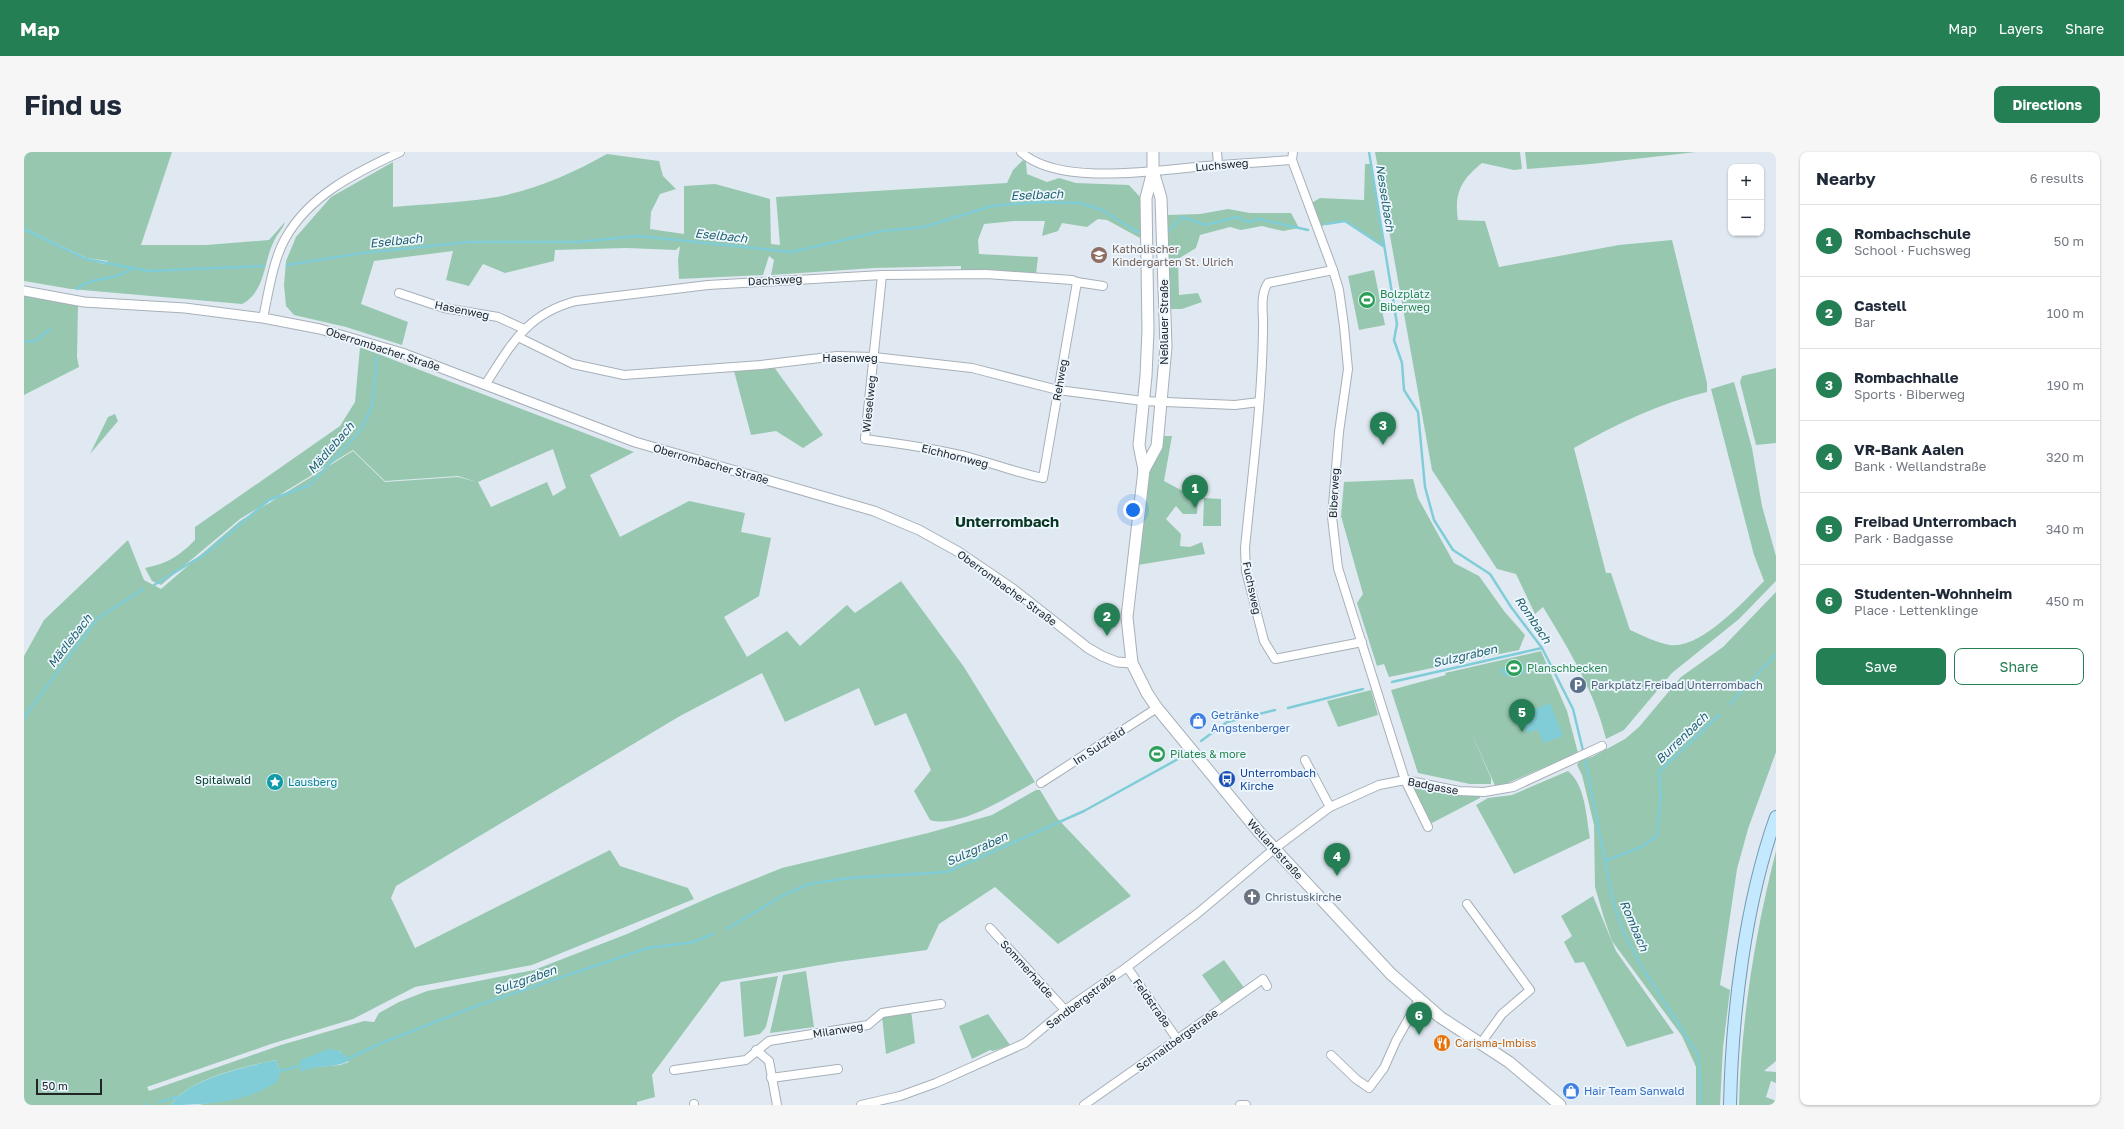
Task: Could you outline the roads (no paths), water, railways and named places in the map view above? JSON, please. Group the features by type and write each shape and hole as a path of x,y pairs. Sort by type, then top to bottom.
{"main road":[{"name":"Neßlauer Straße","path":"1132,663 1127,617 1144,470 1139,445 1144,401 1148,330 1146,198 1153,171 1153,152"},
{"name":"Neßlauer Straße","path":"1144,470 1157,446 1166,347 1161,198 1153,171"},
{"name":"Wellandstraße","path":"1132,663 1144,688 1157,708 1274,849 1391,974 1440,1017 1481,1043 1522,1072 1560,1105"},
{"path":"1730,1105 1734,1042 1743,962 1754,899 1776,817"}],"street":[{"path":"263,318 272,277 284,239 306,210 331,190 360,172 400,152"},
{"name":"Luchsweg","path":"1022,152 1047,167 1066,171 1101,174 1218,165 1292,156"},
{"path":"1217,152 1218,165"},
{"name":"Biberweg","path":"1292,156 1333,270 1340,297 1348,369 1338,439 1332,517 1338,568 1405,780 1428,827"},
{"name":"Fuchsweg","path":"1333,270 1268,283 1263,290 1263,330 1259,402 1245,548 1246,571 1264,642 1276,659 1362,642"},
{"name":"Dachsweg","path":"485,385 524,329 544,312 576,301 708,285 882,275 986,274 1072,280 1103,286"},
{"name":"Wieselweg","path":"865,439 882,275"},
{"name":"Rehweg","path":"1043,478 1077,282"},
{"name":"Oberrombacher Straße","path":"24,291 84,302 185,308 263,318 320,329 402,353 635,442 874,511 919,530 957,551 1013,589 1088,648 1117,662 1132,663"},
{"name":"Hasenweg","path":"400,293 444,308 498,317 524,329"},
{"name":"Hasenweg","path":"518,337 573,364 624,375 760,365 837,356 874,357 972,368 1058,390 1162,403"},
{"path":"1162,403 1235,405 1259,402"},
{"name":"Eichhornweg","path":"865,439 911,445 968,457 1012,471 1043,478"},
{"name":"Im Sulzfeld","path":"1041,784 1157,708"},
{"name":"Badgasse","path":"1274,849 1330,807 1379,785 1405,780 1459,791 1499,791 1513,787 1602,746"},
{"path":"1306,760 1330,807"},
{"name":"Sandbergstraße","path":"861,1105 908,1094 1016,1048 1033,1037 1064,1010 1126,967 1198,913 1274,849"},
{"path":"1467,904 1530,990 1502,1014 1481,1043"},
{"name":"Sommerhalde","path":"990,928 1064,1010"},
{"name":"Feldstraße","path":"1126,967 1177,1039"},
{"name":"Schnaitbergstraße","path":"1084,1105 1263,979 1268,986"},
{"path":"1331,1055 1356,1079 1369,1088 1384,1068 1399,1036 1419,1000"},
{"name":"Milanweg","path":"674,1070 746,1060 756,1050 769,1041 868,1025 882,1012 942,1004"},
{"path":"756,1050 769,1061 777,1105"},
{"path":"771,1078 838,1069"},
{"path":"1240,1105 1246,1105"}],"water":[{"name":"Planschbecken","path":"1524,663 1524,674 1510,674 1507,677 1500,671 1507,665"},
{"path":"1550,703 1563,736 1543,743 1538,729 1527,733 1520,715"},
{"path":"329,1049 336,1050 346,1055 349,1061 337,1065 313,1068 301,1072 300,1060"},
{"path":"276,1060 280,1071 278,1081 254,1094 212,1103 171,1105 179,1096 190,1088 204,1081 235,1070"}],"waterway":[{"name":"Rombach","path":"1369,152 1397,324 1394,340 1402,363 1404,390 1418,412 1425,487 1434,520 1453,550 1490,574 1511,607 1542,648 1573,709 1585,759 1613,901 1623,931 1643,969 1699,1056 1700,1105"},
{"name":"Eselbach","path":"287,265 362,253 469,242 577,242 638,236 792,252 882,231 924,227 992,206 1040,202 1080,203 1102,210 1141,233"},
{"name":"Eselbach","path":"1168,232 1182,217 1205,225 1237,217 1248,222 1259,219 1308,230"},
{"name":"Eselbach","path":"1326,224 1345,221 1383,246"},
{"name":"Eselbach","path":"24,229 86,259 148,271 264,266"},
{"path":"77,289 90,282 119,275 132,268"},
{"path":"24,342 35,341 50,329"},
{"name":"Mädlebach","path":"154,585 205,554 269,500 310,485 360,431 372,407 377,357"},
{"name":"Mädlebach","path":"24,717 97,619 143,589"},
{"name":"Sulzgraben","path":"1392,682 1542,648"},
{"name":"Burrenbach","path":"1730,704 1776,654"},
{"name":"Sulzgraben","path":"1288,708 1363,689"},
{"name":"Sulzgraben","path":"1201,741 1227,722 1275,710"},
{"name":"Burrenbach","path":"1605,861 1641,847 1657,836 1661,795 1659,772 1719,715"},
{"name":"Sulzgraben","path":"727,929 782,896 809,884 849,878 947,872 1084,811 1178,759"},
{"name":"Sulzgraben","path":"348,1059 379,1044 479,1005 648,948 694,942 713,934"},
{"name":"Sulzgraben","path":"280,1071 299,1066"},
{"name":"Sulzgraben","path":"159,1102 176,1097"}],"place":[{"name":"Katholischer Kindergarten St. Ulrich","path":"1099,255"},
{"name":"Bolzplatz Biberweg","path":"1367,300"},
{"name":"Rombachhalle","path":"1383,445"},
{"name":"Rombachschule","path":"1195,508"},
{"name":"Castell","path":"1107,636"},
{"name":"Planschbecken","path":"1514,668"},
{"name":"Parkplatz Freibad Unterrombach","path":"1578,685"},
{"name":"Getränke Angstenberger","path":"1198,721"},
{"name":"Freibad Unterrombach","path":"1522,732"},
{"name":"Pilates & more","path":"1157,754"},
{"name":"Unterrombach Kirche","path":"1227,779"},
{"name":"Lausberg","path":"275,782"},
{"name":"VR-Bank Aalen","path":"1337,876"},
{"name":"Christuskirche","path":"1252,897"},
{"name":"Studenten-Wohnheim","path":"1419,1035"},
{"name":"Carisma-Imbiss","path":"1442,1043"},
{"name":"Hair Team Sanwald","path":"1571,1091"}],"district":[{"name":"Unterrombach","path":"1007,522"}],"water label":[{"name":"Nesselbach","path":"1385,198"}],"park label":[{"name":"Spitalwald","path":"223,780"}]}
